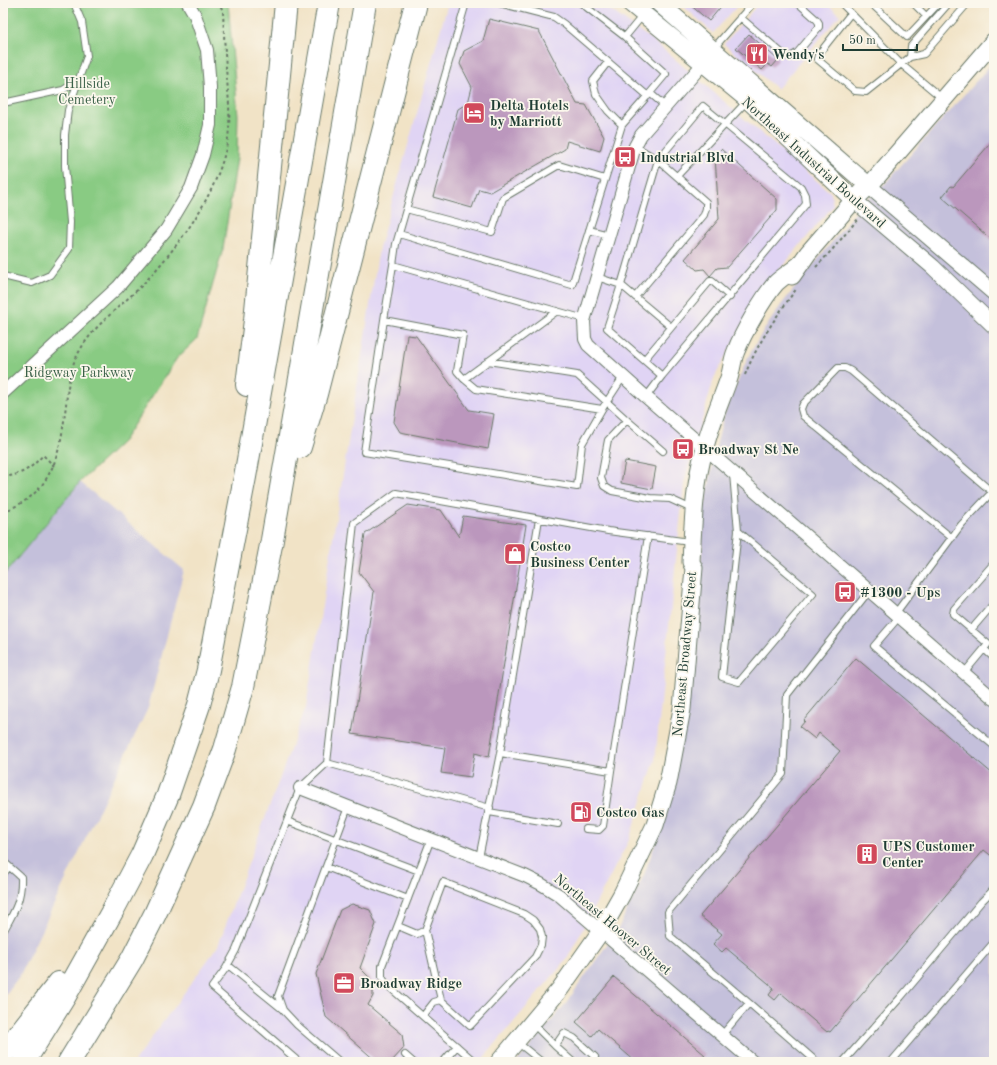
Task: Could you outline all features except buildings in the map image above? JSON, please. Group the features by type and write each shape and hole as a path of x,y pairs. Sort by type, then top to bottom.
{"highway":[{"path":"208,670 254,327 286,3"},
{"path":"24,1062 65,996 142,855 168,795 198,705 208,670 245,477 329,3"},
{"path":"69,1062 132,960 155,914 204,806 225,749 243,687 272,540 365,3"},
{"path":"272,540 316,394 416,3"},
{"path":"3,1054 72,966 113,910"}],"main road":[{"name":"Northeast Industrial Boulevard","path":"630,3 709,57 869,186"},
{"name":"Northeast Industrial Boulevard","path":"659,3 748,100 854,200"},
{"name":"Northeast Broadway Street","path":"499,1062 570,975 601,931 622,894 655,825 668,783 682,709 694,568 691,562 693,510 698,478 705,448 717,409 729,378 741,361 756,332 798,266 994,41"}],"street":[{"path":"3,393 118,287 166,230 180,209 190,188 203,155 210,125 210,87 207,50 195,15 188,3"},
{"path":"709,57 641,135 635,146 585,319 584,339 588,345 623,377 897,616 994,698"},
{"name":"Northeast Industrial Boulevard","path":"869,186 994,293"},
{"name":"Northeast Industrial Boulevard","path":"854,200 933,267 994,326"},
{"name":"Northeast Hoover Street","path":"300,788 525,876 559,895 753,1062"}],"lane":[{"path":"3,276 32,283 50,275 69,249 70,222 64,166 65,135 68,110 87,56 82,22 74,3"},
{"path":"466,3 399,234 364,452 577,487 582,444 602,409 623,377"},
{"path":"499,3 554,17 608,62 666,107"},
{"path":"399,234 572,285 622,125 666,74 625,37 581,3"},
{"path":"709,57 719,42 753,3"},
{"path":"740,17 783,54 790,57 794,56 819,27 817,20 798,3"},
{"path":"841,3 848,5 851,13 901,64 944,100"},
{"path":"875,3 875,7 907,37 939,3"},
{"path":"912,3 926,16"},
{"path":"910,57 911,46 949,3"},
{"path":"851,13 818,55 817,59 855,91 866,92 910,57 924,54 968,3"},
{"path":"625,37 644,13"},
{"path":"608,62 593,80 596,94 608,111 622,125"},
{"path":"3,103 63,90 80,79"},
{"path":"678,176 748,100"},
{"path":"646,397 806,204 805,195 800,187 703,106 658,160 607,328 662,376"},
{"path":"635,146 658,160 706,202 704,215 635,297"},
{"path":"406,209 492,232 503,198 559,165 605,179"},
{"path":"589,230 609,235"},
{"path":"393,265 585,319"},
{"path":"597,277 621,285 671,328"},
{"path":"644,360 710,281 712,281 730,297"},
{"path":"464,379 556,311"},
{"path":"384,320 463,335 457,371 476,389 602,409"},
{"path":"488,361 576,375 663,452"},
{"path":"952,538 803,416 801,409 803,404 838,368 851,370 993,491 961,525 952,538 897,616 874,646 994,746"},
{"path":"627,420 608,440 602,478 604,486 612,491 627,494 650,498 670,499 693,510"},
{"path":"734,474 738,531 722,677 739,682 813,594 738,531"},
{"path":"299,1062 212,987 228,965 236,950 300,788 327,763 354,523 396,493 608,531 692,542"},
{"path":"480,858 500,753 539,519"},
{"path":"586,829 599,830 603,826 648,536"},
{"path":"964,672 988,644 953,614 954,609 994,563"},
{"path":"818,1062 670,936 668,912 783,774 787,695 869,591"},
{"path":"971,630 994,603"},
{"path":"984,649 994,658"},
{"path":"500,753 611,771"},
{"path":"327,763 490,810 558,824"},
{"path":"283,1010 278,996 348,807"},
{"path":"287,821 419,871"},
{"path":"430,839 382,966 382,977 387,985 475,1062"},
{"path":"3,861 21,877 21,889 18,905 3,932"},
{"path":"3,874 9,867"},
{"path":"326,867 408,899"},
{"path":"443,882 524,914 537,923 542,937 541,945 535,957 470,1026 441,1000 425,930 443,882"},
{"path":"843,1062 901,997 981,902 994,889"},
{"path":"398,926 417,934 425,930"},
{"path":"891,1062 994,942"},
{"path":"228,965 283,1010 297,1025 340,1062"},
{"path":"423,1016 434,1002 441,1000"},
{"path":"722,1035 749,1003"},
{"path":"532,1022 573,1062"},
{"path":"555,1046 564,1033 574,1038 595,1057"},
{"path":"516,1041 542,1062"},
{"path":"443,1062 457,1046"},
{"path":"405,1055 413,1062"}],"path":[{"path":"3,477 22,473 34,465 43,455 54,466"}],"shaded area":[{"path":"448,3 601,3 656,43 831,193 833,206 760,293 714,378 684,483 655,760 629,840 567,959 480,1062 134,1062 218,946 306,707 379,248"},
{"path":"680,3 740,3 713,33"},
{"path":"759,3 826,3 840,15 777,89 724,44"},
{"path":"994,61 994,1062 517,1062 564,1006 618,929 644,875 668,808 697,601 704,509 724,415 748,357 781,305 864,202 880,189"},
{"path":"80,482 184,570 148,708 20,975 3,998 3,576"}],"green space":[{"path":"3,3 228,3 238,115 237,158 223,249 197,339 177,358 123,441 80,482 3,576"}],"place":[{"name":"Wendy's","path":"757,54"},
{"name":"Delta Hotels by Marriott","path":"474,113"},
{"name":"Industrial Blvd","path":"625,157"},
{"name":"Broadway St Ne","path":"683,449"},
{"name":"Costco Business Center","path":"515,554"},
{"name":"#1300 - Ups","path":"845,592"},
{"name":"Costco Gas","path":"581,812"},
{"name":"UPS Customer Center","path":"867,854"},
{"name":"Broadway Ridge","path":"344,983"}],"park label":[{"name":"Hillside Cemetery","path":"87,92"},
{"name":"Ridgway Parkway","path":"79,372"}]}
